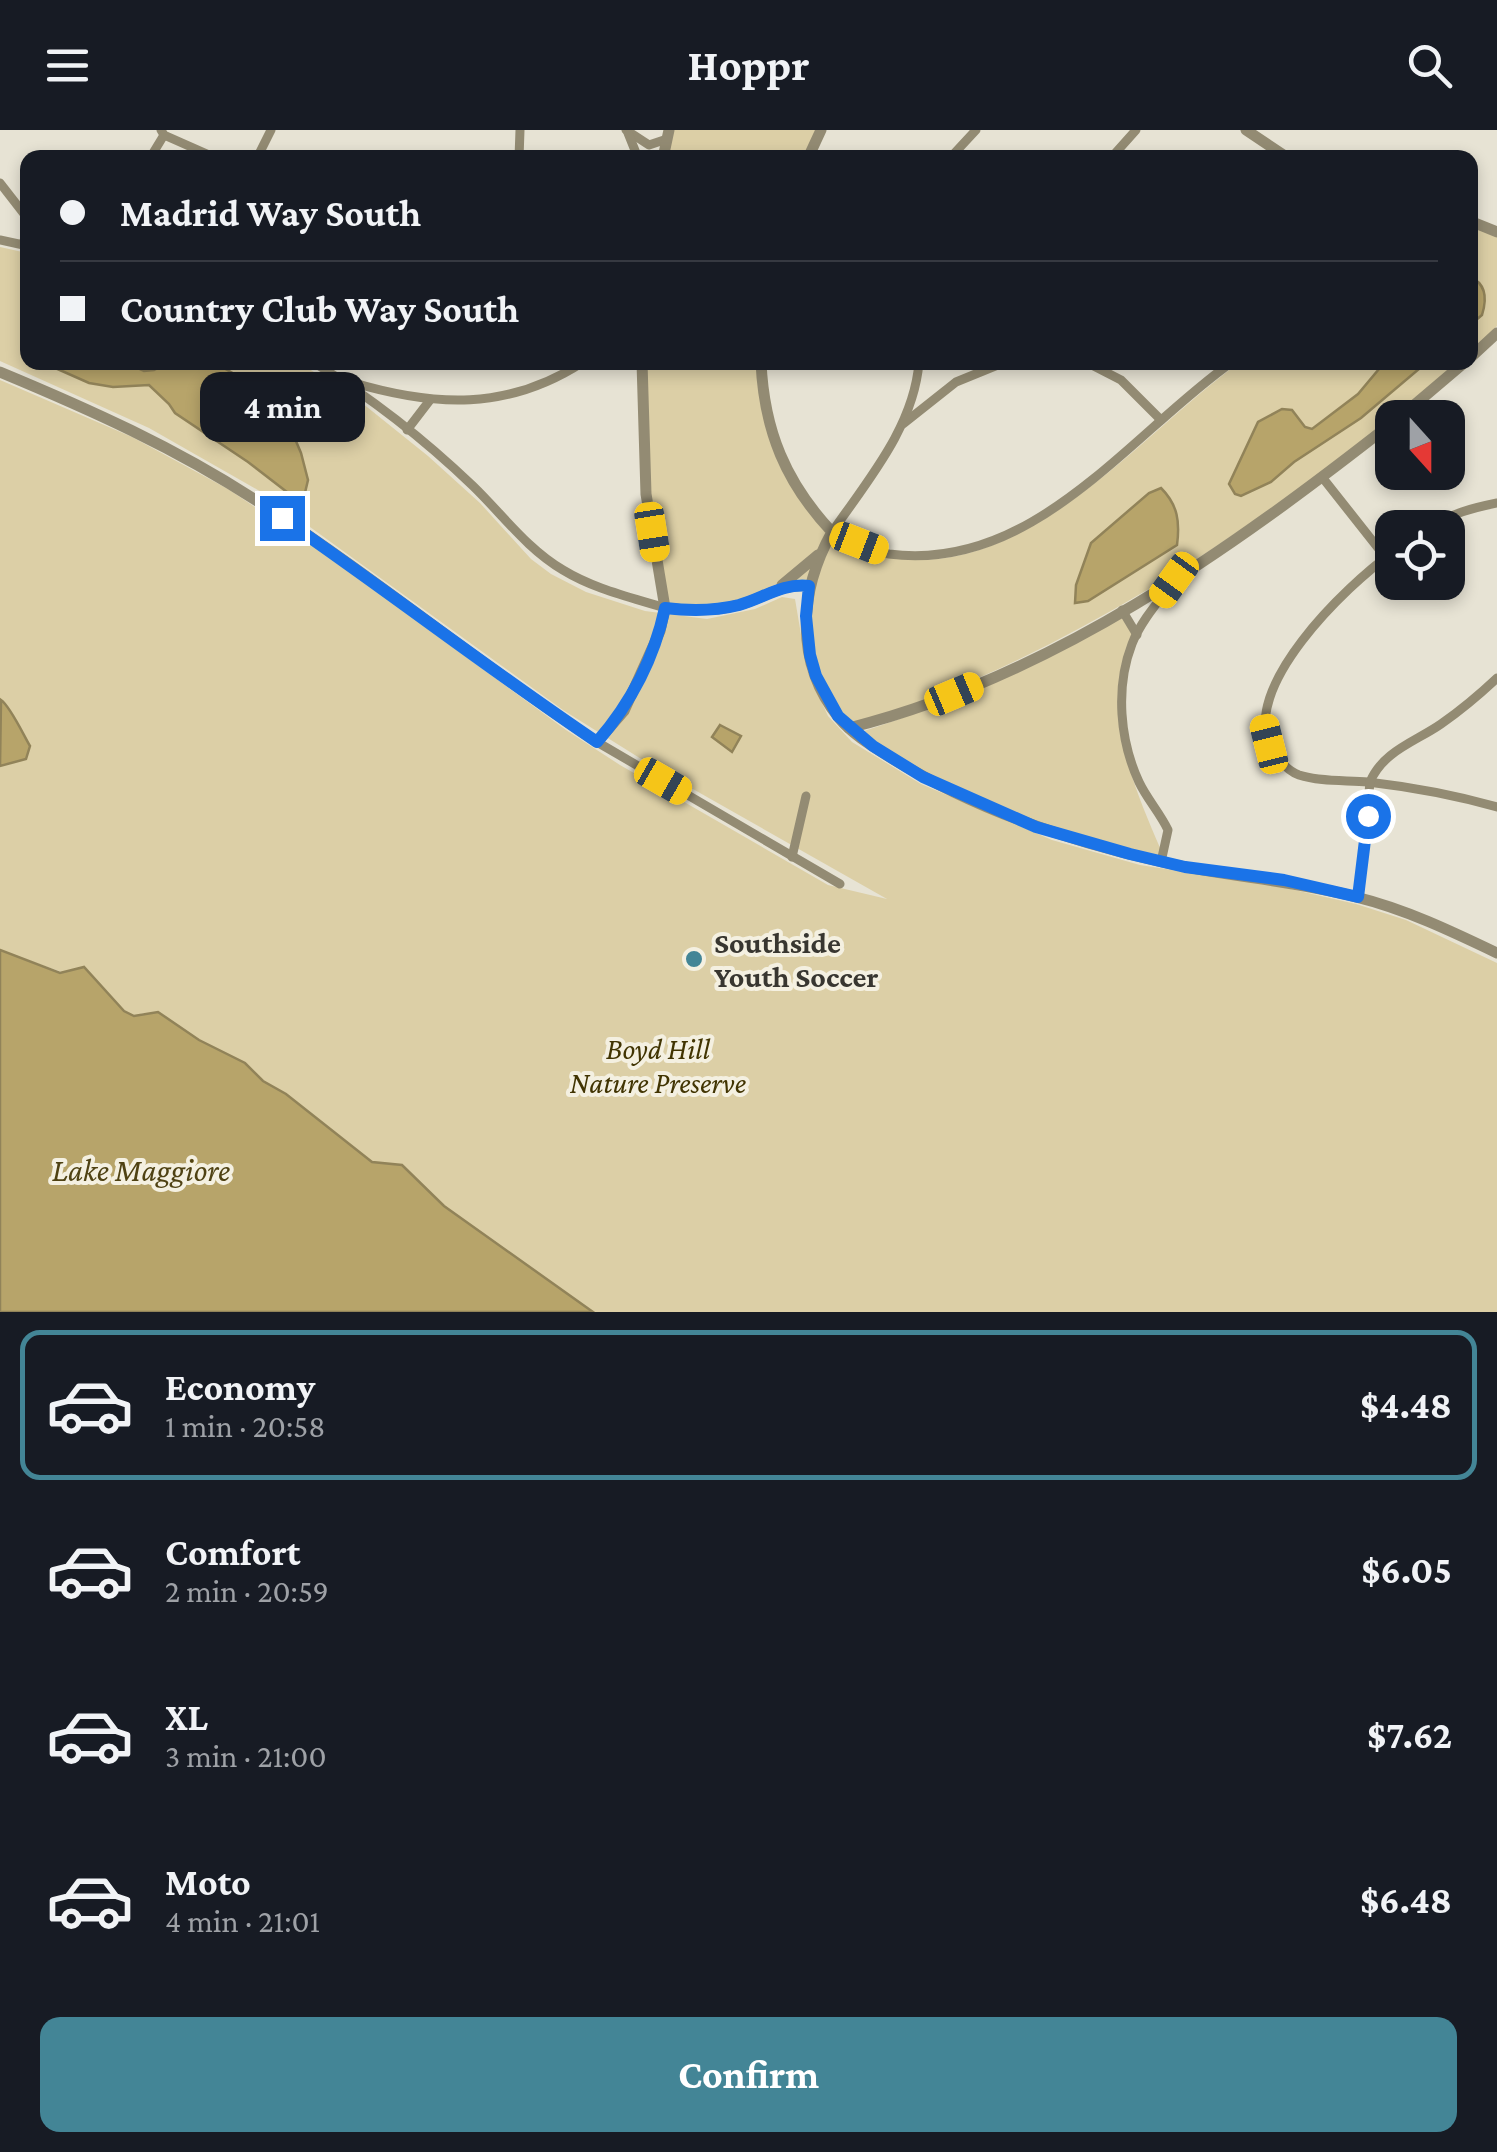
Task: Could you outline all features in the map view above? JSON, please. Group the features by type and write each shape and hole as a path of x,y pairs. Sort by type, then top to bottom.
{"street":[{"path":"626,130 649,145 668,135"},
{"path":"957,150 976,130"},
{"path":"1118,150 1136,130"},
{"path":"1246,130 1276,150"},
{"path":"162,132 199,150"},
{"path":"0,183 20,209"},
{"path":"1478,351 1497,333"},
{"path":"326,370 407,430 473,486 540,554 590,584 665,608 718,608 777,590 809,586"},
{"path":"339,378 430,400 457,402 518,392 569,370"},
{"path":"597,742 624,711 660,631 665,608 646,494 642,370"},
{"path":"762,370 767,409 787,474 806,504 832,532 886,554 951,554 1058,506 1113,466 1222,370"},
{"path":"917,370 901,426 832,532 809,586 807,635 816,676 849,728 923,777 1036,827 1161,862 1284,880 1358,897 1410,914 1497,953"},
{"path":"901,426 956,382 986,370"},
{"path":"1101,370 1120,380 1161,420"},
{"path":"1420,400 1456,370"},
{"path":"0,372 135,431 256,500 597,742 840,884"},
{"path":"407,430 430,400"},
{"path":"849,728 927,706 992,678 1122,610 1174,580 1322,478 1375,436"},
{"path":"1322,478 1375,539"},
{"path":"1465,510 1497,504"},
{"path":"777,590 821,552"},
{"path":"1375,568 1291,655 1275,680 1262,718 1269,744 1280,761 1298,775 1370,782 1497,807"},
{"path":"1161,862 1168,830 1141,786 1125,744 1124,673 1137,635 1174,580"},
{"path":"777,590 792,593 806,604"},
{"path":"1122,610 1137,635"},
{"path":"1358,897 1370,782 1386,757 1439,726 1497,678"},
{"path":"792,857 806,796"}],"green space":[{"path":"674,130 816,130 807,150 669,150"},
{"path":"1478,229 1497,236 1497,326 1478,345"},
{"name":"Boyd Hill Nature Preserve","path":"0,247 20,251 20,370 0,361"},
{"name":"Boyd Hill Nature Preserve","path":"20,370 311,370 362,403 428,456 480,503 531,559 586,592 645,611 707,619 755,609 782,597 795,599 807,670 828,716 852,742 921,784 1052,840 1140,865 1277,886 1356,904 1406,920 1497,963 1497,1312 593,1312 444,1206 402,1165 372,1162 286,1094 263,1081 245,1063 144,1013 134,1016 101,986 0,950 0,380 132,437 228,489 620,765 828,885 887,899 654,767 563,710 263,493 149,428"},
{"path":"646,370 758,370 771,434 785,473 828,532 806,587 717,604 668,604 650,494"},
{"path":"1230,370 1450,370 1413,400 1375,400 1375,431 1173,574 1018,660 937,696 853,726 824,684 812,635 816,584 834,537 885,556 936,559 985,548 1032,526 1120,463"},
{"path":"1120,615 1132,634 1119,689 1123,744 1161,850 1158,857 1037,823 924,774 861,732 994,680"}],"water":[{"path":"1478,283 1485,298 1478,318"},
{"path":"60,370 227,370 250,383 284,413 308,480 304,497 287,492 175,413 149,385 113,387 89,383"},
{"path":"1378,370 1418,370 1382,400 1375,400 1375,406 1361,418 1271,482 1241,496 1235,494 1229,484 1258,422 1282,409 1292,410 1305,427 1312,429 1358,394"},
{"path":"1161,488 1176,514 1177,545 1088,601 1075,603 1076,585 1091,543 1149,493"},
{"path":"1,700 30,746 26,759 0,766"},
{"path":"720,725 741,736 732,752 712,737"},
{"name":"Lake Maggiore","path":"0,950 60,973 84,967 124,1011 134,1016 158,1012 199,1040 245,1063 263,1081 286,1094 372,1162 402,1165 444,1206 593,1312 0,1312"}],"place":[{"name":"Southside Youth Soccer","path":"694,959"}],"route":[{"path":"282,518 597,742 624,711 660,631 665,608 738,605 790,584 809,586 806,600 810,655 823,691 849,728 923,777 1036,827 1161,862 1284,880 1358,897 1368,816"}]}
